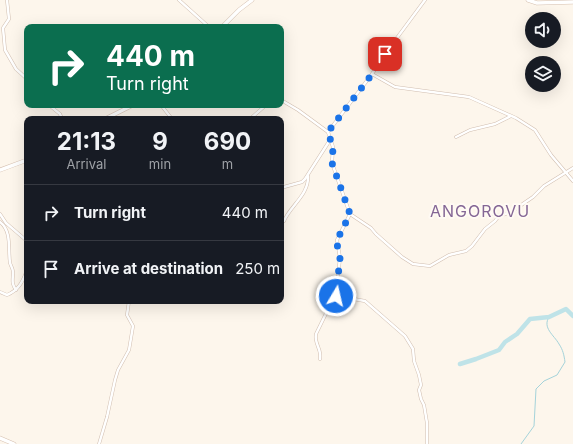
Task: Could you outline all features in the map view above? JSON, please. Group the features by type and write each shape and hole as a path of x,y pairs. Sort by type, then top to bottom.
{"street":[{"path":"7,0 9,19 3,28 5,50 16,69 24,77"},
{"path":"178,0 206,24"},
{"path":"225,24 252,0"},
{"path":"328,132 425,0"},
{"path":"528,0 537,3 573,2"},
{"path":"0,30 4,32"},
{"path":"372,74 395,87 469,97 511,116 535,130 564,172 573,181"},
{"path":"284,102 328,132 333,148 332,163 350,214 371,228 402,257 413,264 426,267 449,255 466,251 472,246 485,229 499,216 511,212 521,206 544,186 564,172 573,168"},
{"path":"53,108 61,116"},
{"path":"111,116 127,108"},
{"path":"163,108 170,116"},
{"path":"253,116 263,108"},
{"path":"456,137 470,130 495,124 511,116"},
{"path":"284,187 303,181 308,176 330,140"},
{"path":"0,170 24,161"},
{"path":"284,221 287,213 308,185 308,176"},
{"path":"478,208 499,216"},
{"path":"0,214 6,223 24,238"},
{"path":"320,359 320,351 315,336 336,293 340,258 337,240 350,214"},
{"path":"0,222 4,228 10,245 10,257 13,273 12,281 16,290"},
{"path":"0,292 7,296 16,290 24,279"},
{"path":"336,293 348,298 365,301 405,336 410,343 419,375 421,385 419,390 427,418 427,444"},
{"path":"99,444 118,370 129,350 133,326 127,315 129,304"},
{"path":"0,438 14,444"}],"waterway":[{"path":"460,364 499,350 505,342 517,334 530,319 549,317 566,309 573,316"},
{"path":"521,444 534,426 536,389 544,381 557,375 565,362 561,348 548,328 547,321 549,317"}],"district":[{"name":"ANGOROVU","path":"480,211"}],"route":[{"path":"336,296 339,279 340,258 337,240 350,214 348,204 338,184 332,163 333,148 328,132 372,74 385,54"}]}
